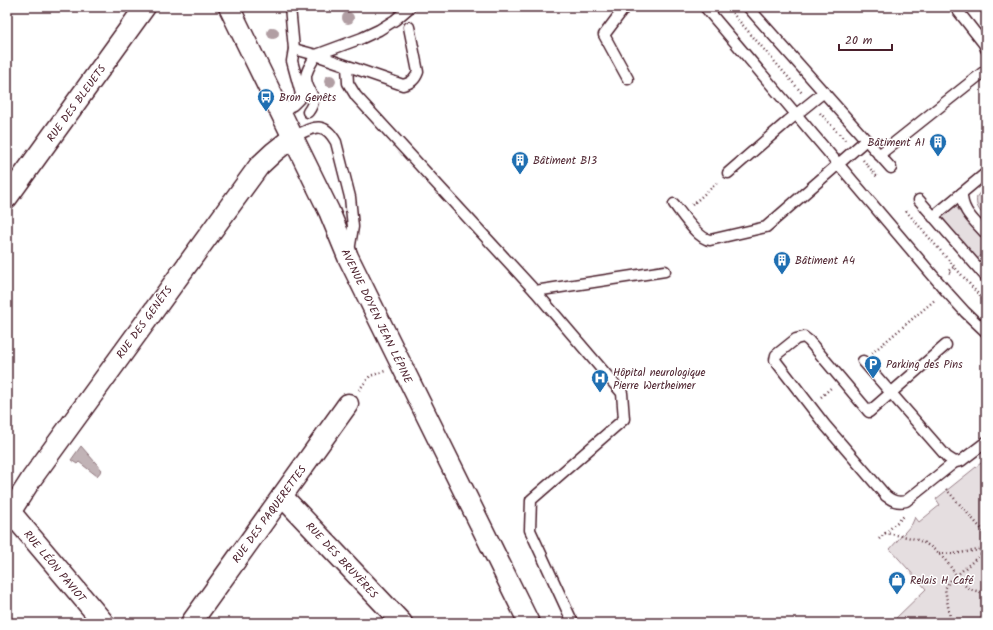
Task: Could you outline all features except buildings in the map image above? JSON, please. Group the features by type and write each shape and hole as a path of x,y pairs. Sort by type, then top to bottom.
{"street":[{"name":"RUE DES BLEUETS","path":"7,198 145,7"},
{"name":"AVENUE DOYEN JEAN LÉPINE","path":"229,7 329,211 348,257 529,623"},
{"name":"RUE DES GENÊTS","path":"8,512 259,166 293,137"},
{"name":"RUE DES PAQUERETTES","path":"191,623 348,404"},
{"name":"RUE DES BRUYÈRES","path":"282,496 402,623"},
{"name":"RUE LÉON PAVIOT","path":"8,512 104,623"}],"lane":[{"path":"280,111 293,105 299,99 301,94 292,61 294,49 290,7"},
{"path":"308,112 314,100 307,84 306,76 316,55 379,30 395,20 410,7"},
{"path":"625,7 604,35 628,79"},
{"path":"705,7 957,304 986,332"},
{"path":"748,7 891,168"},
{"path":"954,7 984,44 986,49"},
{"path":"294,49 403,84 412,81 418,72 409,27"},
{"path":"347,66 348,83 356,96 535,291 622,392 624,418 531,500 530,530 572,623"},
{"path":"879,155 986,70"},
{"path":"728,173 796,114 824,92"},
{"path":"293,137 314,127 324,128 333,136 336,142 350,197 353,227 348,257"},
{"path":"674,204 706,240 766,227 866,140"},
{"path":"933,217 986,173"},
{"path":"962,193 961,201 964,208 986,234"},
{"path":"919,200 986,277"},
{"path":"535,291 665,271"},
{"path":"946,345 869,412 809,341 804,338 796,339 776,355 775,360 810,407 886,496 893,501 906,501 955,462 966,459 986,442"},
{"path":"863,361 947,457 955,462"}],"path":[{"path":"682,214 728,173"},
{"path":"906,211 986,303"},
{"path":"950,274 948,271 954,267"},
{"path":"370,376 391,369"},
{"path":"946,488 986,534"},
{"path":"885,533 921,541 938,553 947,562 964,586 980,592 986,592"},
{"path":"938,553 953,554 986,549"},
{"path":"951,623 946,589 949,582 986,549"}],"shaded area":[{"path":"984,188 986,190 986,218 977,205 977,196"},
{"path":"950,207 956,207 986,241 986,251 977,259 942,219 941,216"},
{"path":"81,446 102,470 97,476 79,462 77,464 71,460"},
{"path":"986,459 986,623 897,623 894,620 926,589 890,549 912,524 915,517 919,522 940,505 936,499"}],"place":[{"name":"Bron Genêts","path":"266,112"},
{"name":"Bâtiment A1","path":"938,157"},
{"name":"Bâtiment B13","path":"520,175"},
{"name":"Bâtiment A4","path":"782,275"},
{"name":"Parking des Pins","path":"873,379"},
{"name":"Hôpital neurologique Pierre Wertheimer","path":"600,393"},
{"name":"Relais H Café","path":"897,595"}]}
